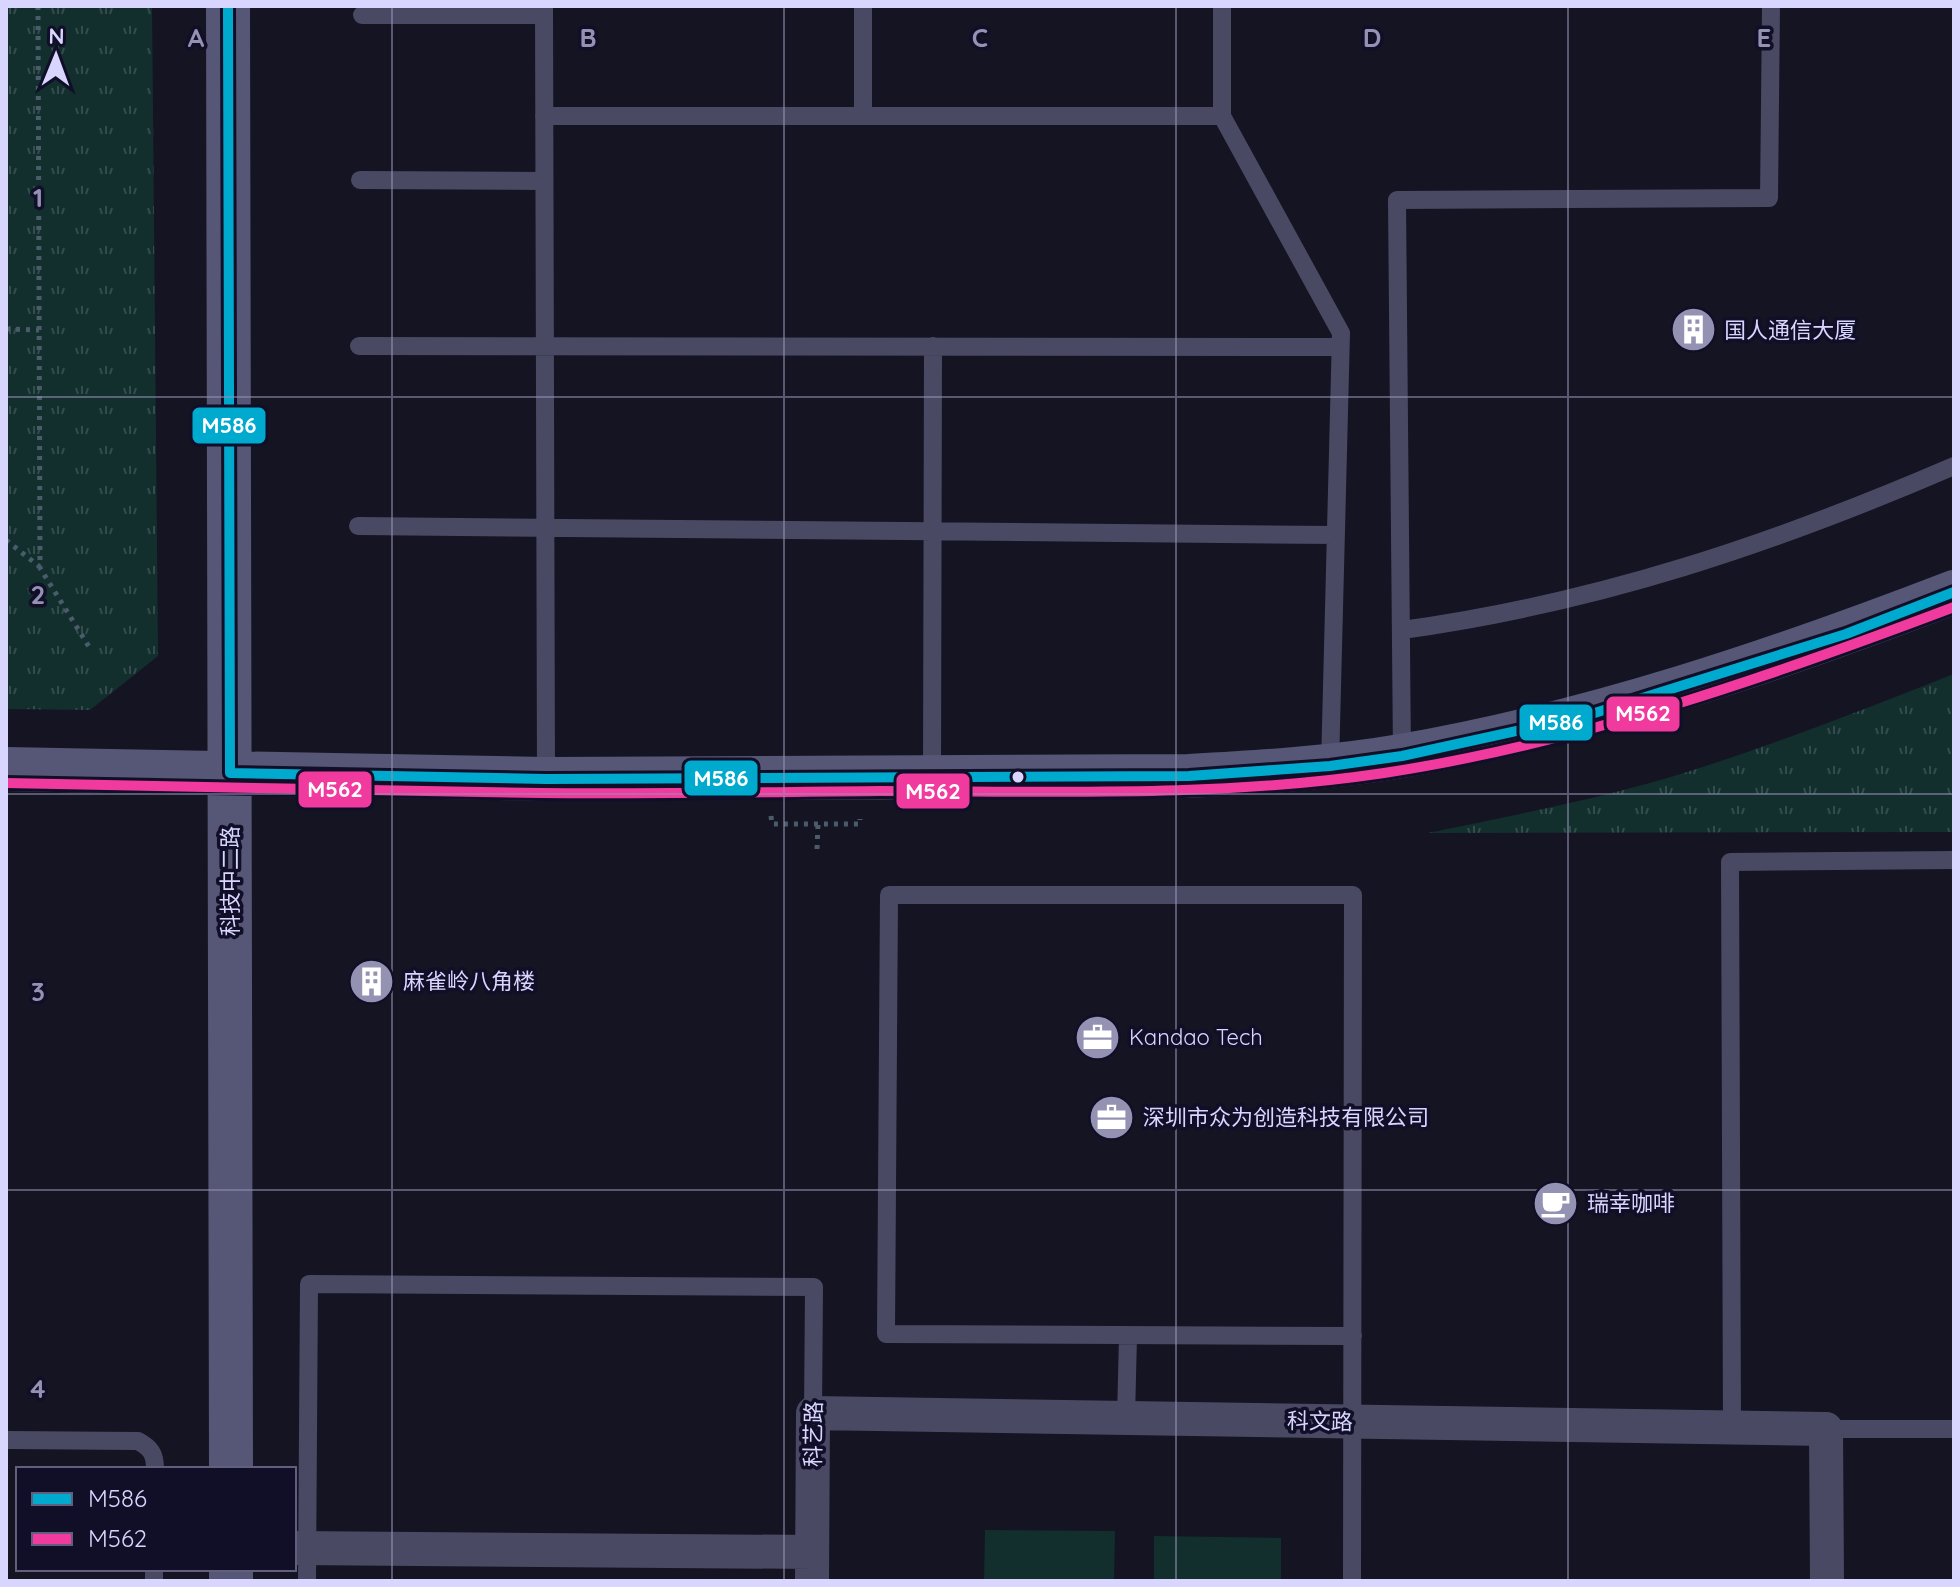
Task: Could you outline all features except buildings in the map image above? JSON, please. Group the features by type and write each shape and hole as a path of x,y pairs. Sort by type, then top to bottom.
{"main road":[{"name":"科技中二路","path":"228,6 231,1467"},
{"path":"6,769 546,779 1189,776 1330,766 1402,756 1585,716 1846,634 1954,592"}],"street":[{"name":"科文路","path":"813,1413 1826,1429"},
{"name":"科艺路","path":"812,1566 813,1413"},
{"path":"1826,1429 1827,1581"},
{"path":"303,1559 812,1566"}],"lane":[{"path":"863,6 863,115"},
{"path":"1222,6 1222,116 1341,333 1330,766"},
{"path":"1402,756 1397,200 1769,198 1771,6"},
{"path":"362,15 544,10 546,779"},
{"path":"544,116 1222,116"},
{"path":"360,180 544,181"},
{"path":"359,346 1339,347"},
{"path":"932,778 933,346"},
{"path":"1402,630 1477,620 1638,582 1776,538 1954,466"},
{"path":"358,526 1336,535"},
{"path":"1732,1428 1730,862 1954,860"},
{"path":"1352,1581 1353,1336 1353,895 889,895 886,1334 1353,1336"},
{"name":"科艺路","path":"303,1559 309,1284 814,1287 813,1413"},
{"path":"1126,1418 1128,1336"},
{"path":"1826,1429 1954,1429"},
{"path":"6,1440 138,1441 149,1446 155,1458 155,1467"}],"path":[{"path":"38,6 40,568"},
{"path":"6,329 39,330"},
{"path":"6,540 40,568 91,650"},
{"path":"817,849 818,824"}],"green space":[{"path":"6,6 152,6 158,656 90,710 6,709"},
{"path":"1954,674 1954,832 1428,833 1589,799 1684,773"},
{"path":"985,1530 1115,1531 1114,1581 984,1581"},
{"path":"1154,1536 1281,1538 1281,1581 1154,1581"}],"transit line":[{"name":"M586","path":"228,6 230,773 546,779 1189,776 1330,766 1402,756 1585,716 1846,634 1954,592"},
{"name":"M562","path":"6,783 626,793 1195,790 1321,781 1457,760 1602,726 1744,682 1954,607"}],"place":[{"name":"国人通信大厦","path":"1693,330"},
{"name":"麻雀岭八角楼","path":"372,981"},
{"name":"Kandao Tech","path":"1098,1037"},
{"name":"深圳市众为创造科技有限公司","path":"1112,1117"},
{"name":"瑞幸咖啡","path":"1556,1203"}]}
